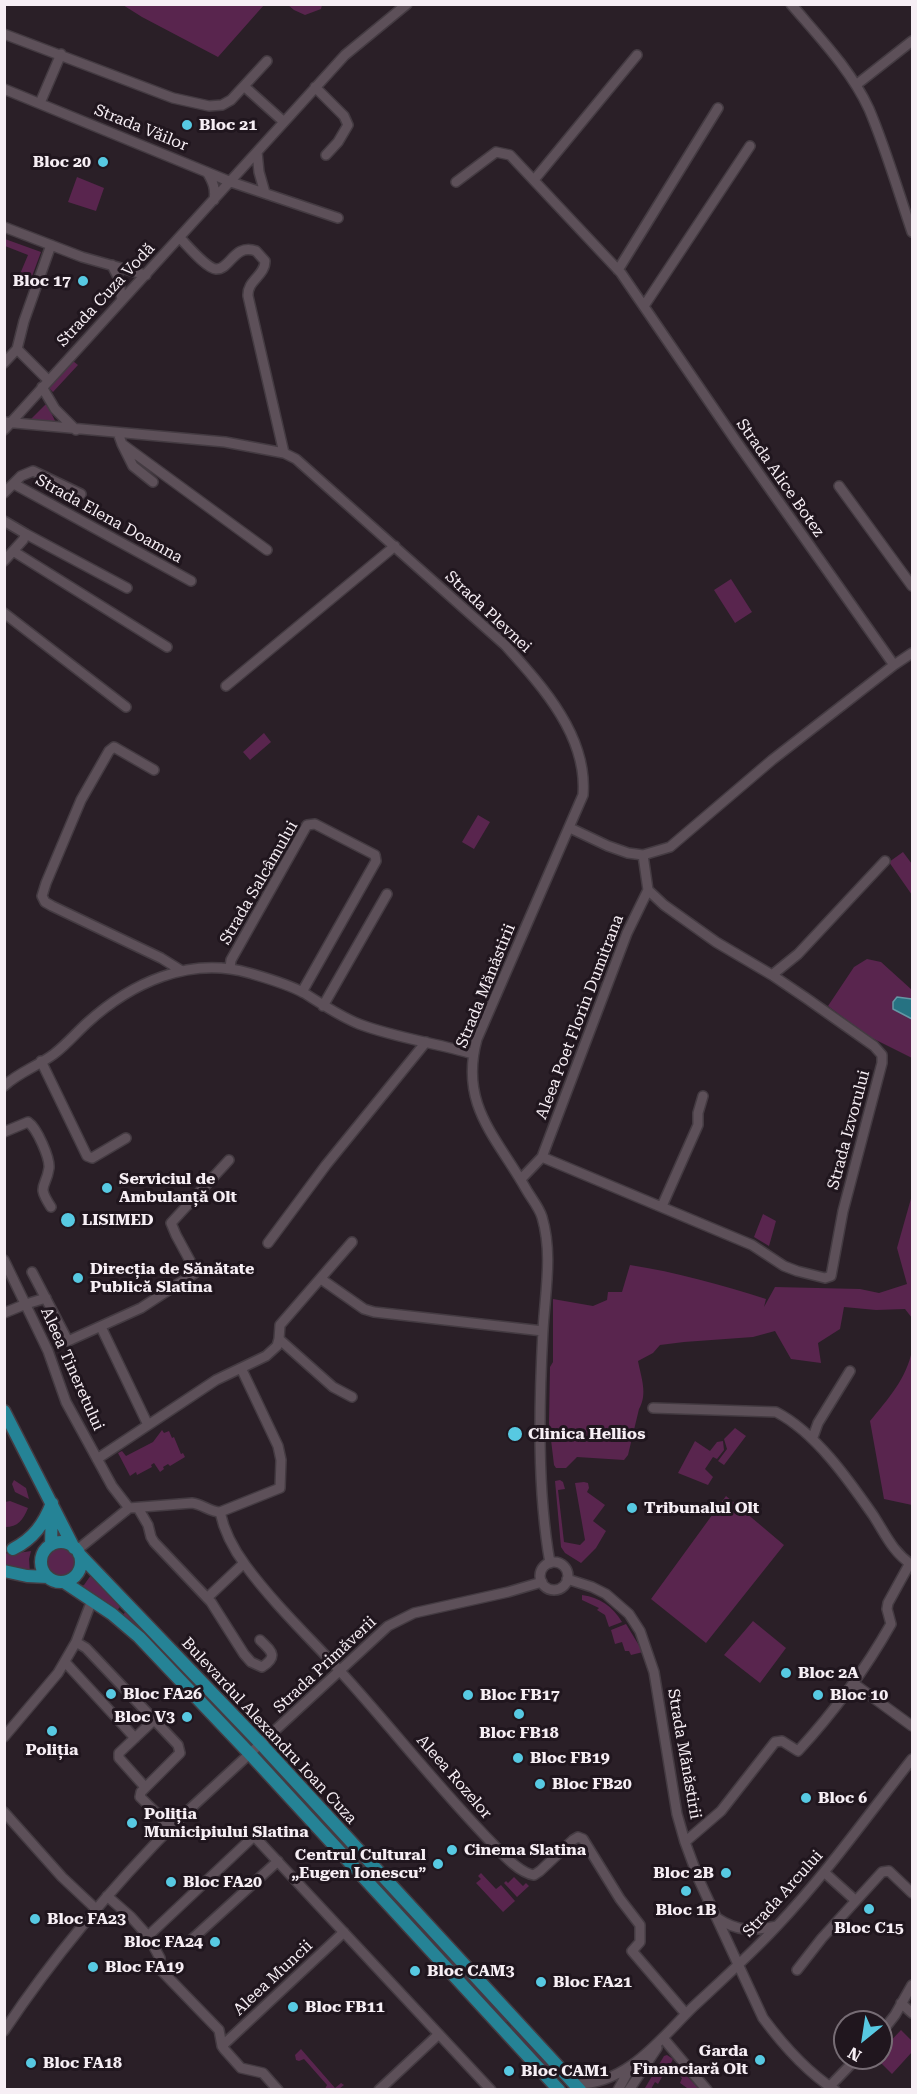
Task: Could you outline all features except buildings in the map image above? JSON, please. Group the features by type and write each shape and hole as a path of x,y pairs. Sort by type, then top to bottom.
{"main road":[{"name":"Bulevardul Alexandru Ioan Cuza","path":"4,1411 76,1551 262,1745 578,2087"},
{"path":"8,1549 50,1546 63,1543 76,1551 81,1566 78,1572 70,1580 64,1582 52,1580 42,1569 42,1559 50,1546 52,1503"},
{"path":"8,1549 33,1536 52,1503"},
{"path":"4,1571 27,1576 48,1577"},
{"name":"Bulevardul Alexandru Ioan Cuza","path":"64,1582 112,1614 139,1637 251,1755 559,2090"}],"street":[{"name":"Strada Cuza Vodă","path":"7,425 345,55 407,4"},
{"path":"791,4 840,62 856,85 868,109 912,232"},
{"path":"4,34 172,98 209,106 222,105 231,100 267,61"},
{"path":"856,85 912,41"},
{"path":"40,103 61,54"},
{"path":"534,180 637,55"},
{"path":"245,87 284,122"},
{"path":"315,87 344,116 348,125 338,142 326,155"},
{"name":"Strada Văilor","path":"4,89 231,182"},
{"path":"618,270 718,108"},
{"path":"644,306 750,146"},
{"path":"257,152 259,172 265,193"},
{"name":"Strada Alice Botez","path":"456,182 496,152 510,155 618,270 894,665"},
{"path":"207,172 216,191 214,200"},
{"path":"231,182 338,218"},
{"path":"4,227 82,257 146,275"},
{"path":"7,425 225,442 284,453 248,296 249,286 264,270 265,261 256,251 244,249 216,269 208,265 180,238"},
{"path":"4,363 17,350 24,321 51,245"},
{"path":"112,265 118,277 122,300"},
{"path":"17,350 45,383 55,409 76,430"},
{"path":"118,433 133,466 153,482"},
{"path":"122,444 267,550"},
{"name":"Strada Plevnei","path":"284,453 296,459 505,645 536,678 576,744 584,776 584,795 570,828"},
{"name":"Strada Elena Doamna","path":"4,493 21,476 33,471 81,495"},
{"name":"Strada Elena Doamna","path":"14,484 191,581"},
{"path":"839,486 912,586"},
{"path":"4,521 127,588"},
{"path":"4,561 26,534"},
{"path":"226,686 394,546"},
{"path":"13,551 167,647"},
{"path":"4,614 126,707"},
{"path":"570,828 628,853 643,855 670,847 772,760 912,653"},
{"path":"154,770 114,747 109,751 81,800 42,896 45,902 52,906 161,958 182,971"},
{"name":"Strada Salcâmului","path":"230,968 231,960 307,825 315,824 375,855 376,861 302,992"},
{"name":"Strada Mănăstirii","path":"550,1563 541,1456 547,1244 541,1215 521,1179 490,1134 472,1086 473,1054 482,1029 570,828"},
{"path":"643,855 648,890"},
{"path":"772,975 798,954 885,861"},
{"name":"Strada Izvorului","path":"542,1157 752,1245 784,1266 825,1278 831,1276 843,1211 882,1063 882,1055 874,1046 772,975 682,920 648,890"},
{"name":"Aleea Poet Florin Dumitrana","path":"542,1157 627,933 648,890"},
{"path":"323,1006 387,894"},
{"name":"Strada Salcâmului","path":"4,1086 52,1056 114,1001 145,982 182,971 206,968 230,968 250,973 302,992 336,1014 362,1025 473,1054"},
{"path":"268,1243 326,1165 426,1042"},
{"path":"41,1061 87,1156 92,1158 126,1138"},
{"path":"662,1206 698,1125 698,1113 703,1096"},
{"path":"5,1132 28,1122 36,1129 49,1159 49,1168 42,1190 51,1207"},
{"path":"521,1179 542,1157"},
{"name":"Aleea Tineretului","path":"32,1272 68,1341 141,1308 195,1273 171,1223 229,1160"},
{"path":"97,1459 216,1380 266,1356 277,1346 280,1325 352,1242"},
{"name":"Aleea Tineretului","path":"4,1260 48,1351 66,1402 112,1486 134,1508"},
{"path":"321,1279 364,1309 374,1312 543,1331"},
{"name":"Aleea Tineretului","path":"4,1313 46,1298"},
{"path":"101,1327 148,1425"},
{"path":"279,1339 333,1387 352,1397"},
{"path":"76,1551 134,1508 192,1503 220,1512 280,1488 281,1460 278,1446 241,1368"},
{"path":"813,1437 818,1423 850,1371"},
{"path":"653,1408 776,1412 788,1418 813,1437 874,1516 889,1544 911,1564 888,1603 887,1610 891,1624 853,1683 816,1731 798,1751 782,1741 775,1742 721,1811 685,1842"},
{"path":"134,1508 148,1526 154,1542 207,1598 244,1654 256,1666 262,1667 273,1657 260,1640"},
{"name":"Aleea Rozelor","path":"220,1512 230,1540 244,1563 280,1610 340,1671 495,1846 526,1873 537,1874 573,1840 579,1837 583,1839 620,1899 640,1925 640,1942 632,1951 686,2014"},
{"path":"207,1598 244,1563"},
{"path":"542,1582 542,1570 550,1563 558,1563 565,1568 567,1579"},
{"name":"Strada Mănăstirii","path":"567,1579 606,1594 629,1614 640,1631 654,1672 677,1814 699,1880 763,2018 774,2034 810,2071 833,2088"},
{"name":"Strada Primăverii","path":"4,2031 45,1973 96,1909 171,1827 388,1626 414,1613 542,1582 548,1588 556,1589 563,1586 567,1579"},
{"path":"4,1737 58,1673 76,1642 92,1600"},
{"path":"76,1642 86,1648 172,1737 180,1753 145,1787 140,1797 171,1827"},
{"path":"65,1662 135,1738"},
{"path":"853,1683 912,1726"},
{"path":"145,1787 119,1758 119,1754 155,1719"},
{"name":"Strada Arcului","path":"578,2087 612,2077 631,2066 737,1966 777,1926 824,1872 912,1759"},
{"path":"4,1812 62,1876 96,1909"},
{"path":"148,1936 254,1836 491,2090"},
{"path":"190,1941 278,1861"},
{"path":"797,1970 855,1899 885,1870 912,1893"},
{"path":"824,1872 855,1899"},
{"name":"Aleea Muncii","path":"107,1896 148,1936 160,1958 156,1965 219,2030 222,2046 241,2067 263,2073 278,2090"},
{"path":"716,1917 732,1927 743,1930 777,1926"},
{"name":"Aleea Muncii","path":"222,2046 344,1932"},
{"path":"893,2015 912,1985"},
{"path":"901,2003 912,2013"},
{"path":"379,2090 440,2034"},
{"path":"663,2038 707,2090"},
{"name":"Strada Arcului","path":"630,2090 663,2038"},
{"name":"Strada Arcului","path":"618,2090 631,2066"},
{"path":"833,2088 847,2070"}],"shaded area":[{"path":"123,5 264,5 218,57"},
{"path":"288,5 322,5 321,9 305,15"},
{"path":"77,177 104,188 96,211 68,202"},
{"path":"5,239 41,252 31,279 20,274 28,255 5,246"},
{"path":"73,361 78,365 53,392 50,386"},
{"path":"47,404 56,423 29,421 45,405"},
{"path":"731,579 752,612 735,623 714,590"},
{"path":"264,733 271,742 250,760 243,752"},
{"path":"478,815 490,822 474,849 462,842"},
{"path":"903,852 912,864 912,895 889,862"},
{"path":"867,959 881,962 912,990 912,1058 868,1036 828,1006 854,967"},
{"path":"912,1195 912,1318 905,1309 876,1310 844,1307 840,1329 818,1343 821,1363 791,1359 775,1331 753,1337 660,1345 653,1353 638,1361 643,1397 628,1455 624,1460 577,1457 566,1468 556,1468 549,1423 550,1367 553,1362 553,1299 593,1306 607,1300 608,1292 622,1292 630,1265 699,1279 766,1299 764,1307 775,1287 860,1289 879,1293 907,1284 897,1248"},
{"path":"763,1214 776,1221 769,1246 754,1237"},
{"path":"912,1350 912,1505 884,1499 870,1421 901,1379"},
{"path":"735,1428 746,1436 724,1465 718,1461 727,1449 724,1439"},
{"path":"162,1430 164,1433 169,1431 181,1454 183,1453 185,1457 170,1466 168,1464 163,1467 164,1469 160,1472 154,1463 152,1467 130,1476 118,1453 122,1451 126,1456 153,1442"},
{"path":"695,1441 710,1451 717,1442 723,1441 724,1450 717,1459 713,1457 705,1469 713,1477 708,1485 678,1473"},
{"path":"14,1480 26,1488 29,1499 15,1492 12,1484"},
{"path":"560,1480 565,1489 558,1490 564,1542 580,1545 585,1540 575,1483 588,1483 587,1492 605,1505 593,1521 606,1531 596,1548 581,1563 565,1553 561,1547 555,1481"},
{"path":"726,1496 784,1545 706,1643 651,1599"},
{"path":"10,1501 28,1508 20,1522 5,1527 5,1502"},
{"path":"61,1548 72,1552 76,1563 72,1574 61,1578 50,1574 46,1563 50,1552"},
{"path":"31,1551 30,1573 5,1566 4,1553"},
{"path":"91,1575 123,1603 115,1613 78,1588 84,1585"},
{"path":"582,1595 595,1598 605,1604 622,1622 609,1627 605,1615 597,1610 599,1608 582,1600"},
{"path":"128,1609 242,1730 237,1734 120,1618"},
{"path":"753,1621 786,1648 760,1683 724,1655"},
{"path":"626,1624 643,1652 631,1655 629,1651 625,1651 622,1642 615,1644 611,1630"},
{"path":"308,1809 322,1817 403,1905 397,1910"},
{"path":"481,1873 496,1889 501,1885 515,1901 503,1912 476,1883 481,1879 478,1876"},
{"path":"514,1877 523,1886 526,1883 529,1886 517,1897 504,1883 506,1881 508,1883"},
{"path":"406,1909 509,2019 504,2025 401,1914"},
{"path":"513,2024 573,2089 541,2065 508,2029"},
{"path":"901,2030 912,2041 912,2052 892,2074 888,2070 893,2070 893,2038"},
{"path":"301,2049 335,2088 341,2083 344,2085 339,2089 325,2089 327,2085 304,2059 296,2060 295,2055"},
{"path":"667,2055 673,2059 670,2065 686,2075 699,2089 687,2089 680,2083 682,2078 667,2068 658,2084 655,2082 651,2089 645,2088 664,2056"}],"water":[{"path":"897,997 912,999 912,1019 893,1009 893,1002"}],"place":[{"name":"Bloc 21","path":"187,125"},
{"name":"Bloc 20","path":"103,162"},
{"name":"Bloc 17","path":"83,281"},
{"name":"Serviciul de Ambulanță Olt","path":"107,1188"},
{"name":"LISIMED","path":"68,1220"},
{"name":"Direcția de Sănătate Publică Slatina","path":"78,1278"},
{"name":"Clinica Hellios","path":"515,1434"},
{"name":"Tribunalul Olt","path":"632,1508"},
{"name":"Bloc 2A","path":"786,1673"},
{"name":"Bloc FA26","path":"111,1694"},
{"name":"Bloc FB17","path":"468,1695"},
{"name":"Bloc 10","path":"818,1695"},
{"name":"Bloc FB18","path":"519,1714"},
{"name":"Bloc V3","path":"187,1717"},
{"name":"Poliția","path":"52,1731"},
{"name":"Bloc FB19","path":"518,1758"},
{"name":"Bloc FB20","path":"540,1784"},
{"name":"Bloc 6","path":"806,1798"},
{"name":"Poliția Municipiului Slatina","path":"132,1823"},
{"name":"Cinema Slatina","path":"452,1850"},
{"name":"Centrul Cultural „Eugen Ionescu”","path":"438,1864"},
{"name":"Bloc 2B","path":"726,1873"},
{"name":"Bloc FA20","path":"171,1882"},
{"name":"Bloc 1B","path":"686,1891"},
{"name":"Bloc C15","path":"869,1909"},
{"name":"Bloc FA23","path":"35,1919"},
{"name":"Bloc FA24","path":"215,1942"},
{"name":"Bloc FA19","path":"93,1967"},
{"name":"Bloc CAM3","path":"415,1971"},
{"name":"Bloc FA21","path":"541,1982"},
{"name":"Bloc FB11","path":"293,2007"},
{"name":"Garda Financiară Olt","path":"760,2060"},
{"name":"Bloc FA18","path":"31,2063"},
{"name":"Bloc CAM1","path":"509,2071"}]}
